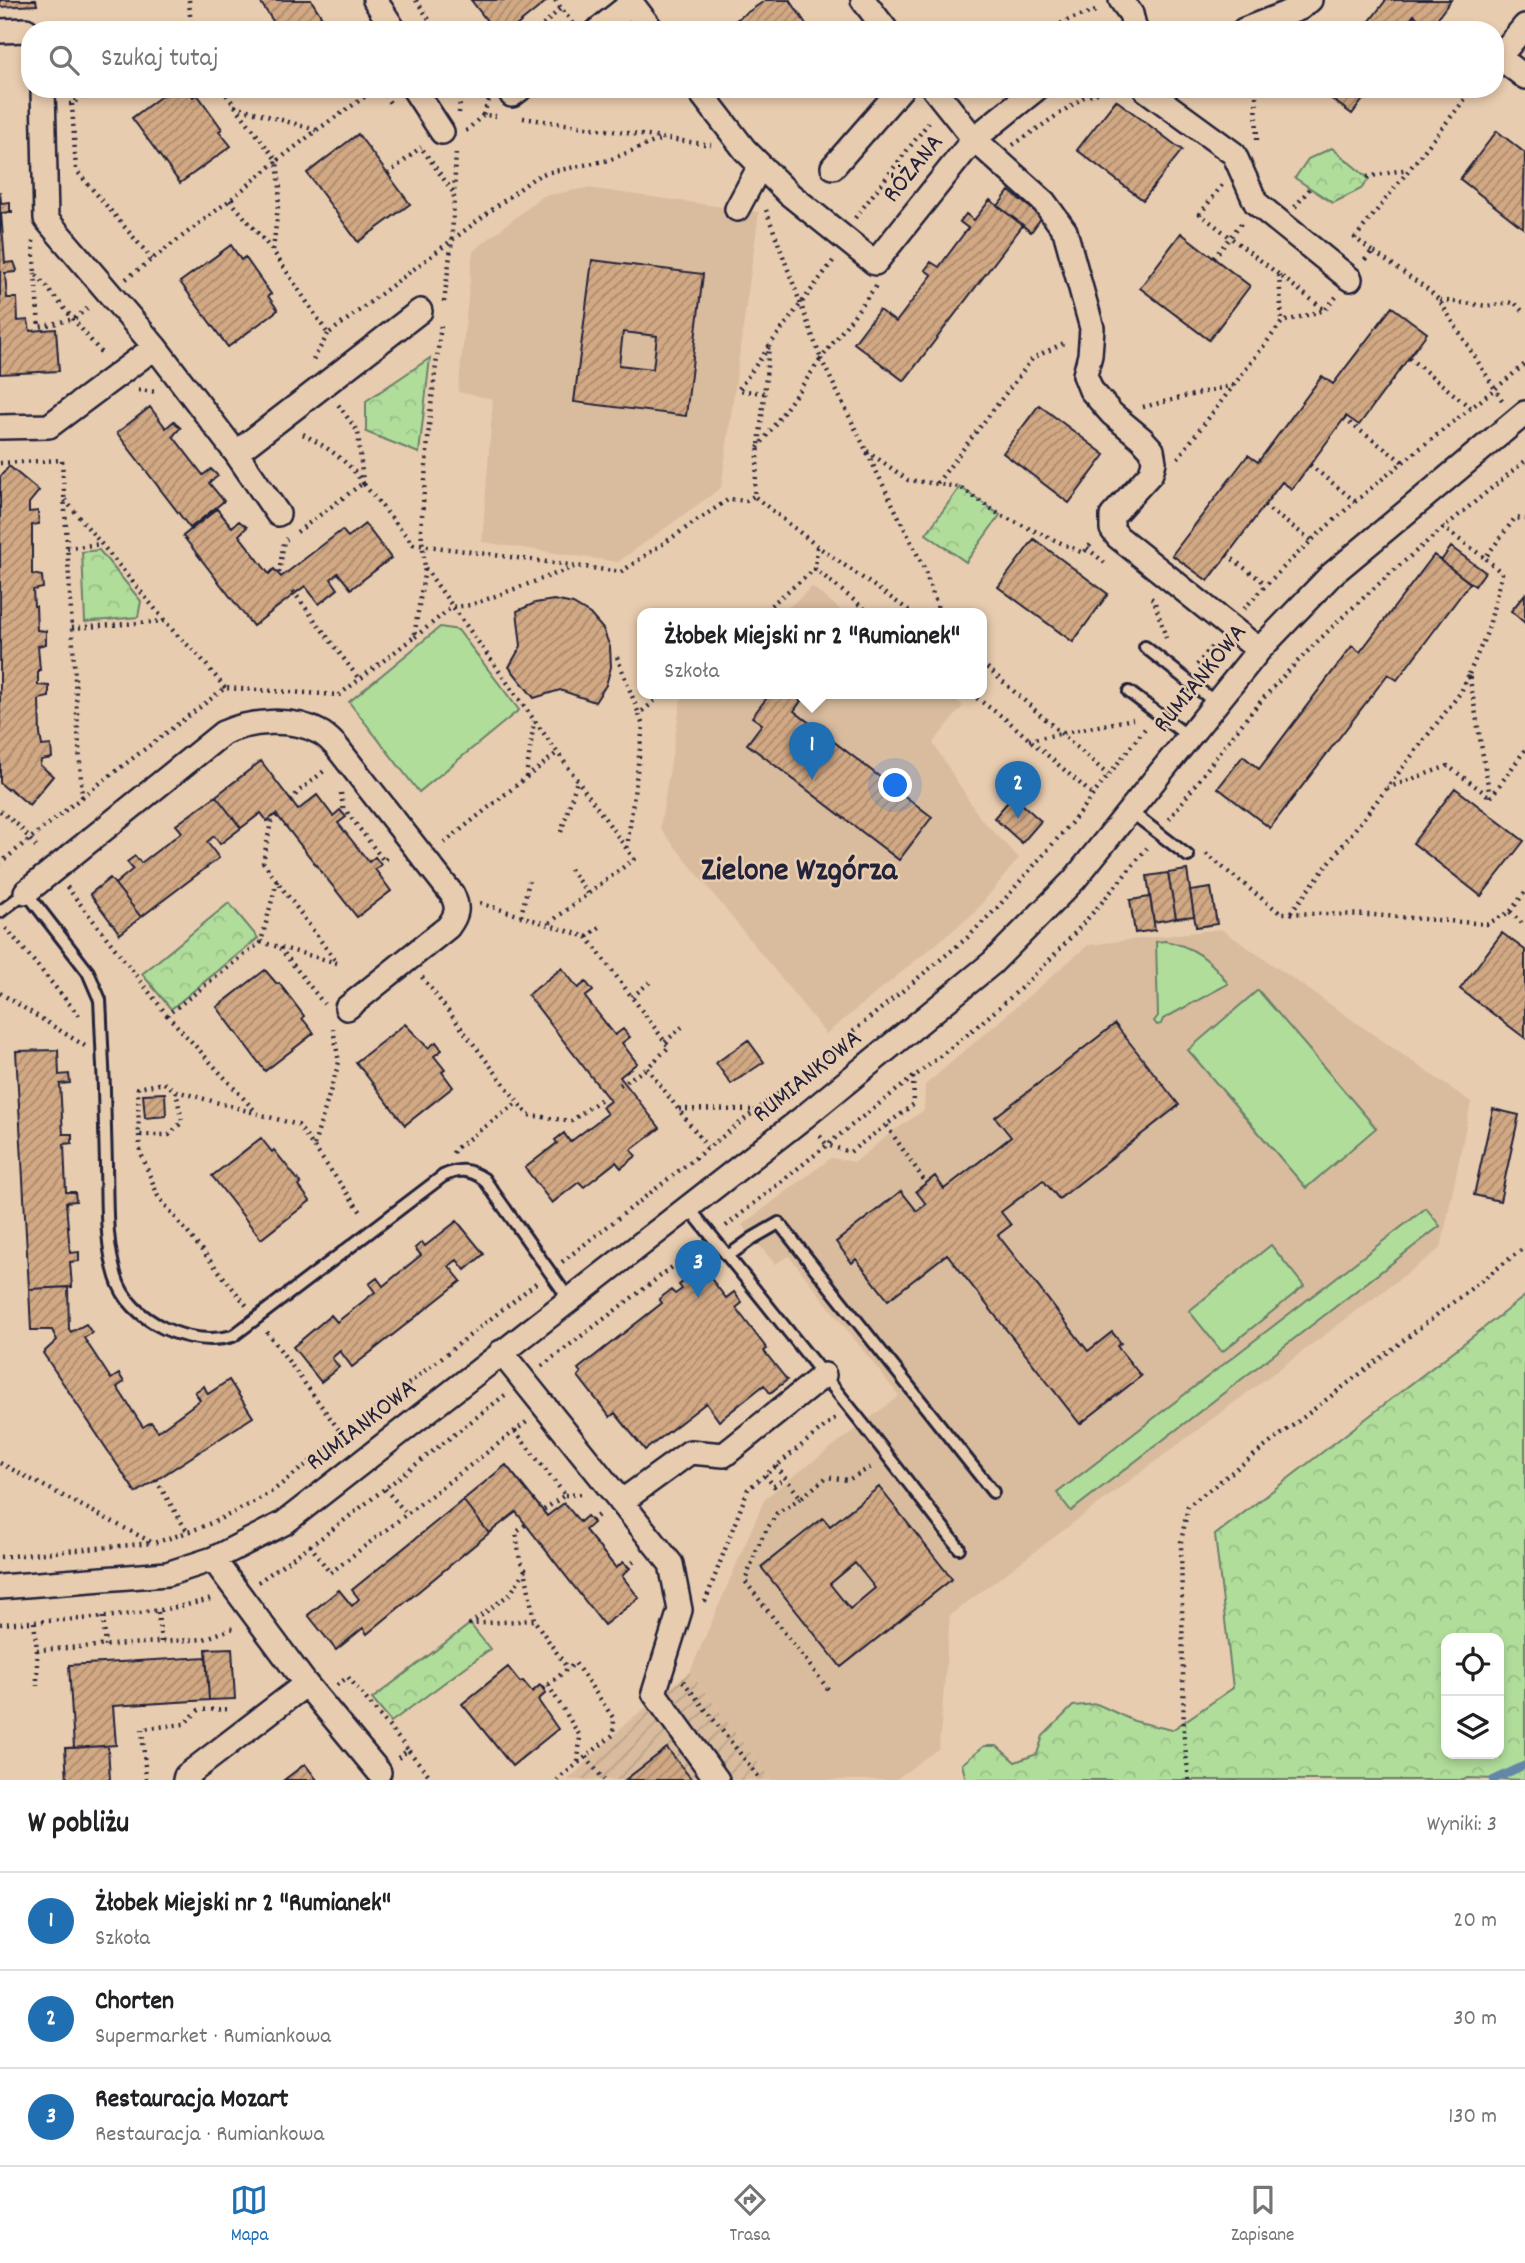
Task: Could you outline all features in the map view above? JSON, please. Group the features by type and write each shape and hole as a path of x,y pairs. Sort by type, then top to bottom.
{"street":[{"path":"375,0 388,21"},
{"path":"863,0 879,21"},
{"path":"1267,21 1300,8 1310,0"},
{"path":"609,21 631,2 645,21"},
{"path":"1122,2 1133,21"},
{"path":"1504,51 1525,26"},
{"path":"0,31 21,30"},
{"path":"1504,61 1525,77"},
{"path":"43,98 46,219 155,347 236,453 278,514"},
{"path":"421,98 450,136"},
{"path":"705,98 752,158 788,193 848,242 870,271"},
{"path":"834,167 893,98"},
{"path":"941,98 974,139 1044,202 1065,231 1092,328 1085,375 1091,390 1112,414 1152,450 1154,462 1151,473 1112,516 1112,530 1259,650"},
{"name":"RÓŻANA","path":"870,271 974,139 1025,98"},
{"path":"1157,98 1234,154 1256,203 1350,279"},
{"path":"737,209 752,158"},
{"path":"236,453 420,311"},
{"path":"0,427 49,426 155,347"},
{"name":"RUMIANKOWA","path":"0,1587 167,1574 213,1559 284,1523 688,1208 992,964 1074,880 1259,650 1331,575 1525,413"},
{"path":"26,892 223,733 241,726 306,726 322,733 343,755 452,894 457,905 456,915 448,927 338,1009"},
{"path":"501,1352 671,1564 680,1610 654,1693 717,1780"},
{"path":"621,1502 690,1452 724,1455 824,1375"},
{"path":"213,1559 306,1684 379,1772"},
{"path":"185,1780 186,1776 306,1684"}],"lane":[{"path":"1145,647 1216,703"},
{"path":"1129,692 1189,737"},
{"path":"1130,811 1188,856"},
{"path":"0,912 26,892 73,952 100,1000 108,1234 116,1278 123,1293 135,1308 149,1319 185,1337 219,1340 233,1336 443,1176 457,1170 474,1172 484,1180 569,1299"},
{"path":"688,1208 824,1375 959,1548"},
{"path":"728,1256 779,1223 993,1492"}],"path":[{"path":"189,0 190,21"},
{"path":"416,0 430,21"},
{"path":"555,0 571,21"},
{"path":"1066,21 1122,2"},
{"path":"547,21 561,8"},
{"path":"228,98 277,161 280,187 273,251"},
{"path":"46,219 33,229 39,327 74,319 317,130 363,98"},
{"path":"459,115 460,98"},
{"path":"764,393 738,390 848,242 848,228 938,98"},
{"path":"1466,98 1354,238 1429,290 1439,300 1495,389"},
{"path":"443,307 452,240 450,136 513,100"},
{"path":"72,104 76,170 152,259"},
{"path":"233,105 317,130"},
{"path":"521,118 664,138 752,158"},
{"path":"363,483 358,432 311,363 328,334 539,175 609,160 664,138"},
{"path":"388,174 421,147"},
{"path":"1234,154 1222,185 1200,214 1325,310"},
{"path":"1367,177 1409,169"},
{"path":"761,198 821,359 923,566 938,608"},
{"path":"230,200 273,251 328,334"},
{"path":"1214,258 1256,203"},
{"path":"1151,473 1179,457 1282,322 1325,310 1372,251"},
{"path":"870,271 874,288"},
{"path":"757,450 879,282 870,271"},
{"path":"35,273 134,389 160,392"},
{"path":"1279,275 1282,322"},
{"path":"1439,300 1487,306 1514,302 1525,314"},
{"path":"414,637 425,568 421,529 430,414 442,320"},
{"path":"936,483 1033,359 1092,328"},
{"path":"754,496 769,346"},
{"path":"1409,358 1472,408"},
{"path":"1112,414 1234,385"},
{"path":"287,414 302,433 325,446 356,472 413,544 621,572 729,499 746,501 754,496"},
{"path":"1344,419 1403,462"},
{"path":"866,451 908,480 960,487 1000,515 1083,552 1111,523"},
{"path":"0,463 62,460 82,797"},
{"path":"1310,465 1356,502"},
{"path":"279,573 284,541 363,483"},
{"path":"754,496 817,546 905,608"},
{"path":"65,500 165,621 225,688"},
{"path":"1264,506 1311,540"},
{"path":"1485,558 1515,518 1525,519"},
{"path":"1291,912 1461,692 1488,630 1502,573 1442,527"},
{"path":"67,548 101,544"},
{"path":"767,608 815,569 817,546"},
{"path":"1087,548 1115,570"},
{"path":"1227,555 1266,584"},
{"path":"0,863 225,688 339,695 452,607 471,605 578,566"},
{"path":"425,568 636,861 548,925"},
{"path":"815,569 864,608"},
{"path":"293,591 359,679"},
{"path":"1144,592 1154,600 1178,672"},
{"path":"72,628 165,621"},
{"path":"617,657 643,726 626,849"},
{"path":"987,667 1108,775"},
{"path":"1469,674 1490,797"},
{"path":"639,714 657,699"},
{"path":"977,699 1092,794"},
{"path":"1029,740 1140,718 1149,725"},
{"path":"526,778 534,721"},
{"path":"1490,797 1525,750"},
{"path":"424,859 556,753"},
{"path":"291,801 298,792 343,755"},
{"path":"1386,788 1448,766 1490,797"},
{"path":"561,832 577,781"},
{"path":"341,788 343,807 384,860"},
{"path":"0,811 30,838 167,1015 257,1114"},
{"path":"261,942 337,963 263,862 271,822 277,816"},
{"path":"1198,847 1280,913 1373,915 1487,924 1510,912 1525,892"},
{"path":"570,869 588,894"},
{"path":"167,1015 261,942 277,881"},
{"path":"521,916 529,881"},
{"path":"452,894 587,937 669,1047 647,1068 620,1085"},
{"path":"1510,912 1525,926"},
{"path":"587,937 603,924"},
{"path":"0,929 5,926 85,1022"},
{"path":"279,947 338,1009 339,1062 314,1146"},
{"path":"408,959 528,1115 571,1121 603,1098"},
{"path":"632,997 650,982"},
{"path":"0,993 103,1056"},
{"path":"665,1042 682,1027"},
{"path":"86,1034 86,1046"},
{"path":"647,1068 708,1147"},
{"path":"912,1076 914,1104 886,1125 926,1183"},
{"path":"342,1434 258,1319 158,1196 140,1151 138,1088 164,1083 176,1091 298,1125 373,1230"},
{"path":"0,1558 153,1543 188,1533 237,1512 274,1490 782,1090"},
{"path":"139,1135 169,1135 182,1122 176,1091"},
{"path":"443,1176 455,1149 518,1102"},
{"path":"678,1109 755,1110"},
{"path":"1189,1780 1184,1738 1181,1542 1188,1506 1525,1247"},
{"path":"701,1612 748,1489 838,1415"},
{"path":"310,1545 330,1573 534,1416"},
{"path":"515,1431 565,1495 542,1511"},
{"path":"831,1692 745,1581 760,1541 777,1513 827,1477 848,1480 889,1458"},
{"path":"0,1463 153,1543"},
{"path":"776,1466 801,1497"},
{"path":"765,1475 774,1486 785,1478"},
{"path":"156,1480 188,1533"},
{"path":"385,1489 407,1514"},
{"path":"525,1525 516,1533 534,1620 568,1669"},
{"path":"525,1569 511,1593 470,1623 534,1620"},
{"path":"158,1612 161,1642"},
{"path":"103,1617 106,1646"},
{"path":"34,1622 37,1686"},
{"path":"37,1650 204,1639 244,1623"},
{"path":"665,1658 761,1780"},
{"path":"557,1780 578,1764 613,1735 614,1718 575,1663 545,1687 580,1736 578,1764"},
{"path":"146,1780 142,1729 184,1724 200,1710 236,1709"},
{"path":"379,1772 408,1750 433,1780"},
{"path":"586,1757 604,1780"}],"shaded area":[{"path":"587,188 759,212 721,488 618,562 482,542 493,399 458,392 473,251 543,196"},
{"path":"812,587 838,608 788,608"},
{"path":"954,699 963,706 933,743 980,818 1019,858 974,913 826,1034 660,828 681,700"},
{"path":"1221,929 1471,1102 1441,1248 950,1615 939,1748 895,1780 771,1780 690,1672 765,1498 899,1396 789,1256 775,1264 742,1225 831,1158 855,1162 924,1110 925,1085 1088,945"},
{"path":"690,1672 771,1780 568,1780 625,1724"}],"green space":[{"path":"1332,148 1369,179 1361,189 1333,203 1295,178 1308,159"},
{"path":"430,358 419,453 366,432 366,401"},
{"path":"960,487 1000,515 966,562 926,534"},
{"path":"99,550 141,601 138,617 85,622 82,552"},
{"path":"440,627 458,630 519,710 419,792 349,702"},
{"path":"229,903 258,938 171,1009 142,974"},
{"path":"1165,941 1184,946 1201,955 1228,984 1163,1019 1161,1024 1157,1025 1154,1021 1158,1016 1156,942"},
{"path":"1258,990 1376,1128 1306,1188 1188,1050"},
{"path":"1426,1208 1440,1226 1071,1511 1057,1493"},
{"path":"1271,1245 1304,1286 1222,1352 1189,1311"},
{"path":"1525,1296 1525,1780 966,1780 962,1764 984,1746 997,1746 1015,1762 1037,1754 1043,1736 1073,1706 1097,1704 1134,1721 1172,1730 1233,1688 1215,1535"},
{"path":"470,1624 490,1649 391,1722 372,1699"}],"building":[{"path":"0,0 36,0 37,5 0,7"},
{"path":"259,0 311,0 324,21 273,21"},
{"path":"471,0 547,1 522,21 487,21"},
{"path":"766,0 790,0 804,21 734,21"},
{"path":"1386,0 1451,0 1435,21 1421,21 1414,15 1410,21 1370,21"},
{"path":"159,98 200,98 231,146 180,183 132,118"},
{"path":"1330,98 1364,98 1352,114"},
{"path":"1116,100 1182,150 1143,200 1077,150"},
{"path":"1497,131 1525,153 1523,228 1460,179"},
{"path":"358,134 410,204 358,242 307,173"},
{"path":"0,191 1,203 10,202 12,211 1,213 5,263 14,262 17,270 5,273 7,298 17,298 18,321 28,320 30,331 56,329 59,371 0,374"},
{"path":"1009,191 1042,217 1031,232 998,206"},
{"path":"990,200 1023,225 904,381 854,343 879,310 896,322 932,275 925,270 931,262 939,267 968,228 960,222 966,214 974,220"},
{"path":"1181,233 1250,286 1209,340 1140,288"},
{"path":"231,245 241,260 245,257 271,294 268,296 278,310 228,347 180,282"},
{"path":"592,260 703,274 686,416 574,402","holes":["623,332 657,336 653,369 619,365"]},
{"path":"1392,307 1427,333 1359,425 1346,416 1292,489 1282,482 1208,581 1172,555 1248,455 1258,462 1322,376 1333,384"},
{"path":"1039,405 1105,455 1069,503 1003,453"},
{"path":"150,407 166,428 174,421 181,427 173,436 203,475 211,469 218,476 209,483 224,501 190,528 117,433"},
{"path":"9,466 39,491 29,503 29,512 38,511 39,524 32,525 32,574 42,576 43,588 33,590 37,630 46,631 46,644 38,646 38,685 49,686 49,697 39,699 40,734 42,746 51,745 52,758 41,760 40,765 53,776 29,805 0,783 0,477"},
{"path":"217,509 232,527 239,521 247,527 239,535 269,574 274,569 281,577 342,530 348,537 365,524 391,558 351,589 338,573 331,579 338,589 319,604 305,586 253,626 183,536"},
{"path":"1034,539 1108,594 1073,642 998,587"},
{"path":"1451,547 1485,572 1475,586 1441,561"},
{"path":"1434,555 1470,583 1397,680 1388,674 1270,828 1218,788 1243,756 1259,769 1352,646 1360,652"},
{"path":"1525,594 1525,623 1511,611"},
{"path":"554,600 573,604 590,614 603,629 610,647 611,667 606,685 595,702 560,690 534,698 509,667 521,646 517,611 535,603"},
{"path":"766,699 799,699 801,701 794,711 932,817 899,860 747,744 762,724 752,717"},
{"path":"261,761 298,810 317,795 333,816 340,810 346,817 338,823 369,862 375,857 381,865 375,869 391,891 357,917 276,814 267,821 261,813 241,828 216,796"},
{"path":"1455,788 1524,841 1481,896 1413,843"},
{"path":"216,796 241,828 220,844 214,836 207,842 219,858 141,917 115,884 133,869 127,862 135,856 141,863 182,832 176,825"},
{"path":"1013,796 1041,821 1022,843 994,818"},
{"path":"1187,870 1194,916 1176,918 1168,873"},
{"path":"1168,873 1176,918 1154,922 1147,876"},
{"path":"110,878 141,917 120,934 90,894"},
{"path":"1211,888 1217,924 1196,927 1190,891"},
{"path":"1150,897 1155,930 1135,933 1130,900"},
{"path":"1502,933 1525,950 1525,1038 1460,989"},
{"path":"562,968 578,988 586,982 593,991 585,997 615,1035 623,1029 630,1037 622,1043 637,1063 620,1077 660,1128 631,1150 636,1156 621,1168 616,1162 584,1187 579,1182 552,1203 525,1168 557,1143 555,1140 564,1133 570,1142 607,1114 602,1107 610,1101 528,995"},
{"path":"265,970 279,983 314,1033 265,1071 217,1007"},
{"path":"405,1024 428,1048 436,1042 442,1050 434,1056 453,1087 405,1125 356,1062"},
{"path":"1115,1024 1179,1105 1059,1199 1043,1180 1001,1212 1011,1225 998,1235 1088,1351 1112,1332 1121,1343 1117,1346 1141,1376 1080,1424 947,1254 888,1300 856,1259 852,1263 836,1242 901,1191 917,1211 926,1204 916,1191 935,1176 944,1189 1011,1137 995,1117"},
{"path":"748,1040 764,1062 731,1084 716,1063"},
{"path":"58,1050 59,1075 69,1074 70,1083 60,1084 63,1134 72,1134 72,1143 64,1144 66,1192 75,1192 76,1201 66,1202 70,1253 79,1252 79,1261 70,1262 72,1287 29,1289 16,1051"},
{"path":"165,1093 166,1116 145,1118 143,1094"},
{"path":"1493,1109 1519,1115 1500,1201 1474,1195"},
{"path":"261,1138 301,1184 299,1186 310,1201 261,1239 212,1176"},
{"path":"457,1221 484,1254 465,1270 457,1260 449,1266 461,1281 352,1367 340,1351 332,1358 339,1367 321,1382 293,1347 331,1315 337,1322 375,1292 369,1284 377,1278 383,1286 421,1255 415,1248 422,1242 425,1246"},
{"path":"702,1267 726,1298 734,1292 742,1303 736,1308 787,1380 770,1393 764,1385 719,1421 706,1403 645,1450 615,1413 610,1417 578,1376 581,1373 578,1369 662,1303 659,1299 671,1290 675,1294 682,1289 679,1285"},
{"path":"68,1287 69,1329 71,1332 86,1324 92,1333 84,1338 111,1379 119,1374 124,1382 117,1387 143,1427 151,1422 158,1431 200,1400 195,1392 204,1386 208,1394 229,1380 253,1417 136,1493 43,1353 57,1340 52,1330 31,1330 29,1289"},
{"path":"506,1465 547,1516 564,1503 580,1522 587,1516 593,1523 585,1530 616,1568 623,1562 630,1568 622,1576 639,1598 604,1625 516,1512 489,1533 463,1500"},
{"path":"879,1487 952,1579 841,1667 761,1567 823,1518 830,1526","holes":["855,1563 875,1588 850,1609 830,1584"]},
{"path":"463,1500 489,1533 367,1634 363,1628 336,1650 308,1615 339,1590 352,1606 359,1599 352,1590"},
{"path":"232,1648 235,1699 209,1700 206,1649"},
{"path":"206,1657 209,1700 113,1706 116,1745 74,1748 69,1665"},
{"path":"508,1667 532,1692 540,1685 546,1693 538,1700 558,1729 512,1766 462,1704"},
{"path":"108,1746 110,1780 67,1780 65,1748"},
{"path":"667,1748 692,1780 625,1780"},
{"path":"305,1764 317,1780 284,1780"}],"waterway":[{"path":"1493,1780 1525,1765"}],"place":[{"name":"Żłobek Miejski nr 2 \"Rumianek\"","path":"812,780"},
{"name":"Chorten","path":"1018,819"},
{"name":"Restauracja Mozart","path":"698,1298"}],"district":[{"name":"Zielone Wzgórza","path":"799,872"}]}
